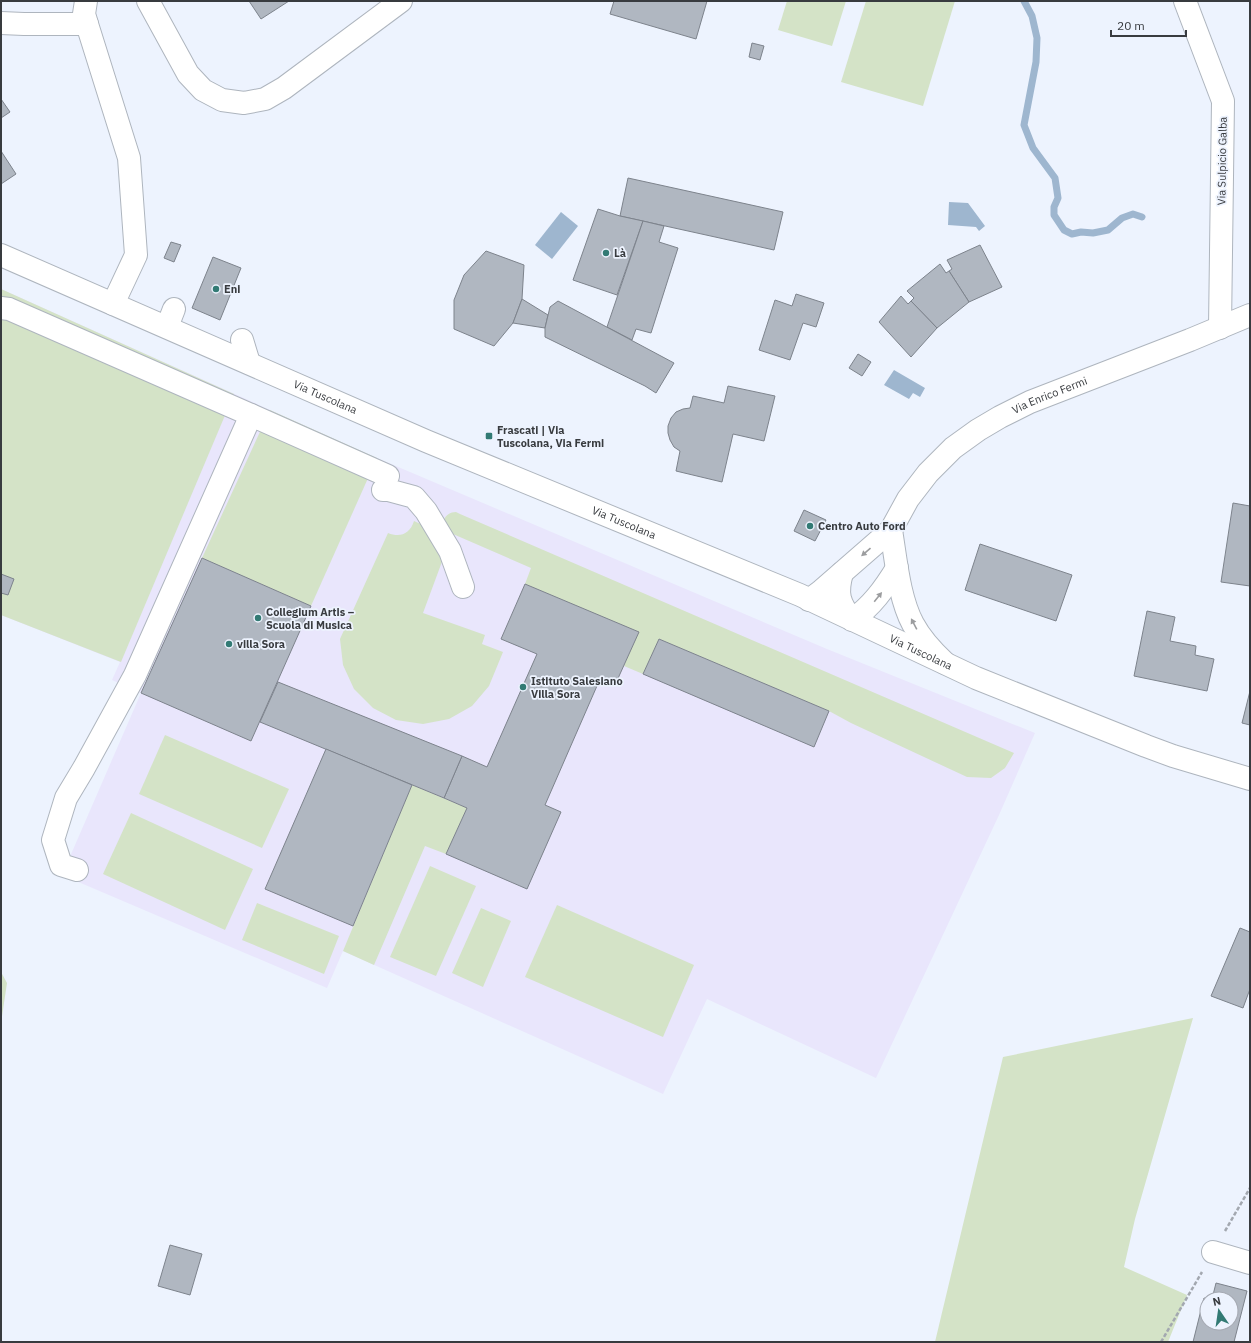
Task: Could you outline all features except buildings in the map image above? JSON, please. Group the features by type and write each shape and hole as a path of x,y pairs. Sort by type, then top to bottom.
{"main road":[{"path":"86,1 84,14 129,158 136,254 113,304"},
{"path":"148,1 188,74 203,90 222,100 244,103 265,99 284,88 401,1"},
{"name":"Via Sulpicio Galba","path":"1185,1 1223,102 1220,328"},
{"path":"1,23 87,24"},
{"name":"Via Tuscolana","path":"1,255 113,304 171,318 249,363 510,476 809,600 947,665 1146,746 1173,756 1250,779"},
{"path":"1,308 9,309 251,415 386,483 388,490 414,497 426,511 450,551 463,587"},
{"name":"Via Enrico Fermi","path":"809,600 890,530 920,482 935,465 953,448 987,424 1039,398 1159,353 1250,315"},
{"path":"242,340 249,363"},
{"path":"77,870 61,864 53,840 66,798 135,675 251,415"},
{"path":"890,530 905,602 912,623 925,643 947,665"},
{"path":"842,573 839,585 839,598 844,610 852,620 875,601 886,587 897,568"},
{"path":"1213,1252 1250,1262"}],"shaded area":[{"name":"Istituto Salesiano Villa Sora","path":"1,289 377,458 827,649 1035,733 999,815 876,1078 707,999 663,1094 343,951 327,988 62,875 141,693 112,680 120,662 1,615"}],"green space":[{"path":"787,1 846,1 832,46 778,30"},
{"path":"866,1 955,1 923,106 841,82"},
{"path":"1,289 234,394 121,662 1,615"},
{"path":"270,410 377,458 311,606 202,558"},
{"path":"456,512 1014,753 1005,768 991,778 967,777 851,723 829,711 659,639 643,674 624,666 638,632 525,584 531,568 446,531 443,521 445,517 448,514"},
{"path":"414,521 425,526 443,559 423,613 485,635 482,644 503,652 489,686 472,706 449,719 423,724 396,720 373,708 354,689 343,665 340,639 388,533 397,535 404,534 410,529"},
{"path":"165,735 289,789 262,848 139,794"},
{"path":"412,785 467,808 446,854 425,846 374,965 343,951"},
{"path":"131,813 253,869 225,930 103,874"},
{"path":"430,866 476,886 436,976 390,957"},
{"path":"257,903 339,936 324,974 242,940"},
{"path":"557,905 694,965 663,1037 525,977"},
{"path":"481,908 511,921 483,987 452,973"},
{"path":"1,972 7,983 1,1023"},
{"path":"1193,1018 1135,1219 1124,1267 1187,1295 1168,1342 935,1342 1003,1057"}],"water":[{"path":"949,202 968,203 985,226 979,231 976,227 948,225"},
{"path":"561,212 578,226 552,259 535,245"},
{"path":"894,370 925,388 920,397 913,393 909,399 884,385"}],"waterway":[{"path":"1024,1 1032,16 1037,38 1036,62 1024,125 1033,148 1055,178 1058,198 1054,207 1054,215 1064,230 1072,234 1081,232 1093,233 1108,230 1122,218 1133,214 1142,217"}],"place":[{"name":"Là","path":"606,253"},
{"name":"Eni","path":"216,289"},
{"name":"Frascati | Via Tuscolana, Via Fermi","path":"489,436"},
{"name":"Centro Auto Ford","path":"810,526"},
{"name":"Collegium Artis – Scuola di Musica","path":"258,618"},
{"name":"villa Sora","path":"229,644"},
{"name":"Istituto Salesiano Villa Sora","path":"523,687"}]}
